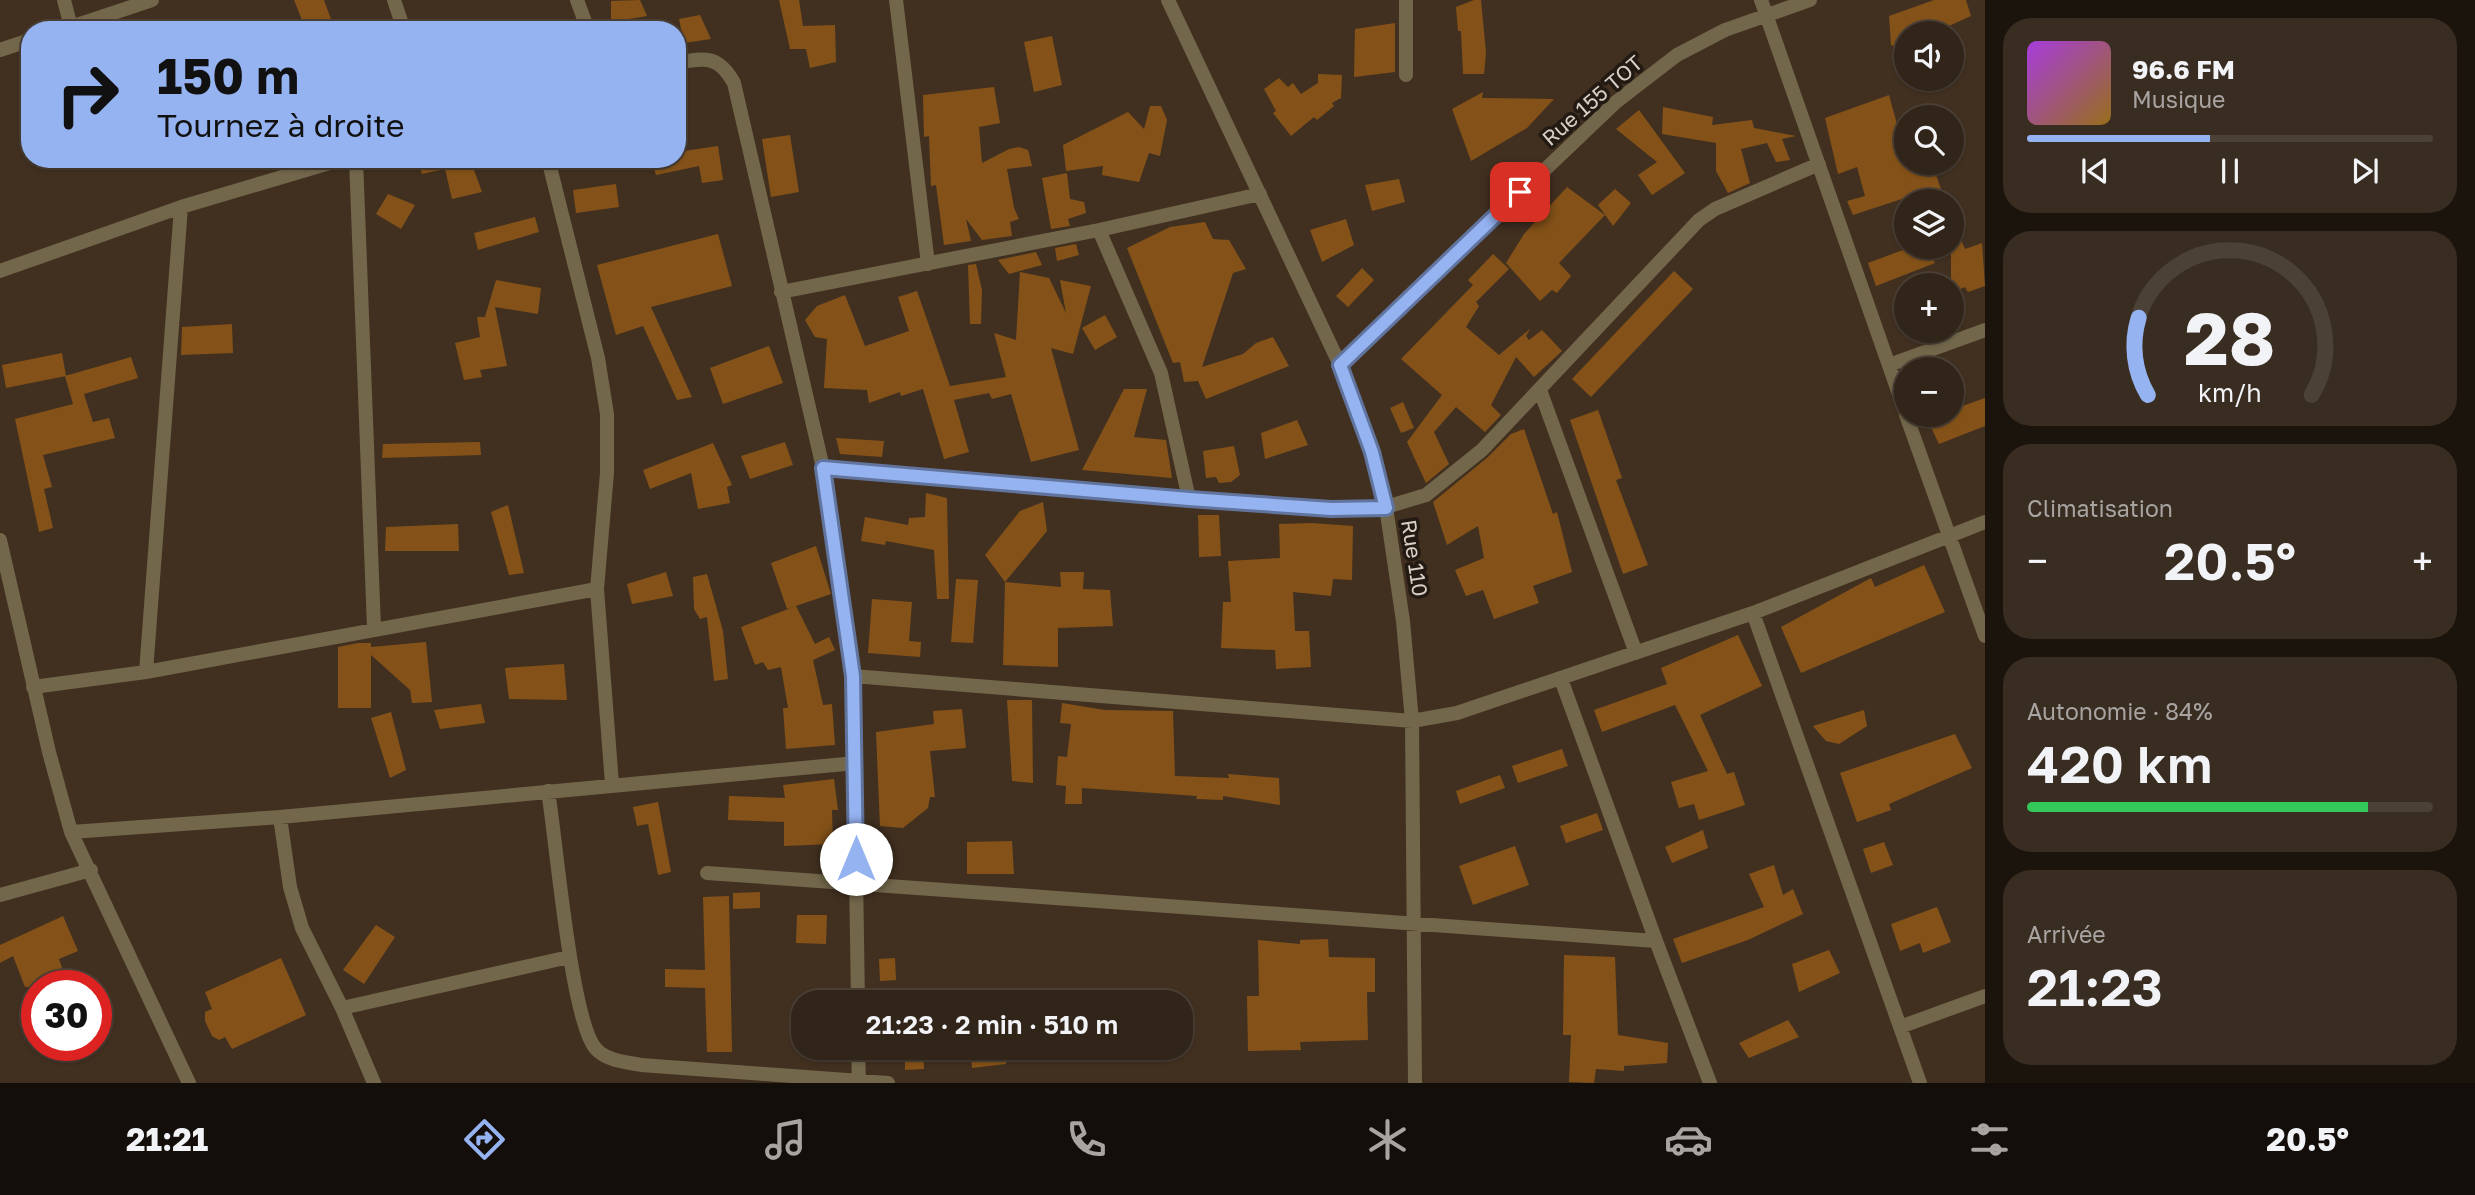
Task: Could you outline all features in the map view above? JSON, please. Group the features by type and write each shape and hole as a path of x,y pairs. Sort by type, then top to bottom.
{"street":[{"path":"64,0 66,21"},
{"path":"88,21 152,0"},
{"path":"394,0 401,21"},
{"path":"577,0 585,21"},
{"path":"896,0 928,264"},
{"path":"1406,0 1406,75"},
{"path":"1761,0 1894,379"},
{"name":"Rue 155 TOT","path":"1340,365 1616,102 1677,55 1726,30 1810,0"},
{"name":"Rue 110","path":"1174,2 1340,365 1372,452 1386,508 1404,621 1412,721 1415,1083"},
{"path":"0,50 21,43"},
{"path":"686,61 698,59 716,61 726,69 734,83 823,468 853,676 858,990"},
{"path":"823,468 1189,499 1331,509 1386,508 1426,495 1482,450 1699,220 1715,209 1819,164"},
{"path":"0,271 181,207 313,168"},
{"path":"356,168 374,628"},
{"path":"550,168 598,358 607,414 607,474 597,589 612,785"},
{"path":"782,292 1260,194"},
{"path":"146,672 181,207"},
{"path":"1099,229 1161,373 1189,499"},
{"path":"1889,365 1985,330"},
{"path":"1540,390 1636,653"},
{"path":"1910,427 1985,636"},
{"path":"853,676 1412,721 1457,713 1753,613 1985,522"},
{"path":"0,540 33,687 71,832 189,1083"},
{"path":"33,687 146,672 597,589"},
{"path":"1753,613 1920,1083"},
{"path":"1562,678 1710,1083"},
{"path":"71,832 280,817 856,763"},
{"path":"548,791 569,957 589,1040 604,1056 641,1065 888,1083"},
{"path":"280,817 290,887 302,928 342,1009 374,1083"},
{"path":"0,894 91,870"},
{"path":"707,873 1656,941"},
{"path":"342,1009 569,957"},
{"path":"1900,1027 1985,996"},
{"path":"858,1060 859,1082"}],"building":[{"path":"294,0 324,0 332,21 302,21"},
{"path":"640,0 647,16 611,21 611,1"},
{"path":"779,0 799,0 803,26 835,25 836,62 810,68 806,49 790,49"},
{"path":"1481,0 1486,52 1484,74 1463,74 1461,31 1458,31 1456,7"},
{"path":"1934,0 1966,0 1971,16 1960,21 1894,21 1894,46 1891,45 1889,16"},
{"path":"700,15 711,39 686,43 686,21 679,19"},
{"path":"1395,23 1395,72 1354,77 1355,29"},
{"path":"1052,36 1062,85 1034,92 1024,42"},
{"path":"1318,74 1342,75 1341,98 1332,103 1334,106 1317,120 1314,117 1291,136 1273,113 1276,111 1264,89 1279,78 1288,87 1293,83 1301,94 1318,83"},
{"path":"994,87 1000,123 979,127 982,163 1009,149 1019,147 1028,150 1032,166 1007,169 1014,208 1019,219 1010,222 1012,236 982,240 966,219 971,241 944,245 936,185 931,186 929,136 924,137 923,95"},
{"path":"1483,92 1482,98 1554,99 1527,128 1471,161 1452,109"},
{"path":"1889,95 1894,113 1894,175 1936,175 1941,189 1894,189 1894,202 1853,215 1847,201 1865,196 1857,167 1838,174 1825,118"},
{"path":"1150,106 1161,106 1167,120 1160,156 1149,153 1139,182 1102,175 1103,166 1066,171 1063,145 1128,112 1144,129"},
{"path":"1663,107 1713,117 1712,125 1752,120 1754,128 1796,136 1782,139 1790,160 1776,162 1767,143 1741,149 1750,183 1728,193 1716,171 1716,143 1662,134"},
{"path":"1639,110 1685,173 1652,195 1638,175 1657,162 1616,129"},
{"path":"790,135 799,192 771,197 762,139"},
{"path":"718,146 723,180 702,183 699,166 656,175 654,168 686,168 686,151"},
{"path":"420,168 473,168 482,192 452,199 445,169 422,174"},
{"path":"1067,173 1070,199 1084,202 1086,213 1068,219 1070,226 1051,229 1042,178"},
{"path":"1399,179 1405,202 1372,211 1365,185"},
{"path":"616,184 619,207 576,213 573,190"},
{"path":"1567,187 1605,215 1559,263 1571,276 1557,293 1552,290 1540,301 1506,263 1524,234"},
{"path":"1615,189 1631,203 1613,226 1598,205"},
{"path":"388,194 415,205 401,229 376,214"},
{"path":"535,217 539,232 478,250 474,233"},
{"path":"1346,219 1354,245 1322,262 1310,230"},
{"path":"1205,222 1213,239 1229,240 1246,269 1233,273 1202,367 1243,354 1256,343 1273,337 1289,366 1206,399 1198,381 1184,382 1180,362 1173,363 1127,248 1170,227"},
{"path":"718,234 732,286 651,307 692,397 677,400 643,326 616,335 597,265"},
{"path":"1982,243 1985,286 1968,292 1964,287 1964,273 1951,273 1951,259 1964,259 1964,247 1965,249"},
{"path":"1076,244 1079,255 1057,261 1055,248"},
{"path":"1036,252 1042,265 1009,274 998,260"},
{"path":"1894,253 1894,259 1933,259 1935,263 1909,273 1894,273 1894,279 1876,286 1868,263"},
{"path":"1493,254 1509,269 1476,302 1479,306 1466,327 1499,355 1530,329 1526,336 1529,340 1542,330 1562,351 1534,377 1516,357 1491,405 1501,415 1485,432 1456,407 1434,432 1449,464 1426,483 1407,442 1442,395 1401,359 1473,285 1468,280"},
{"path":"976,264 982,290 981,324 970,324 968,265"},
{"path":"1362,268 1374,280 1348,307 1336,296"},
{"path":"1674,271 1693,289 1591,397 1572,379"},
{"path":"1020,272 1049,278 1066,313 1060,280 1091,286 1073,354 1051,348 1079,450 1031,462 1011,394 992,399 989,393 954,400 969,452 944,459 923,389 901,396 900,392 869,403 867,390 824,388 827,339 815,337 805,320 817,306 845,295 865,346 909,331 898,297 917,291 950,386 1006,377 994,333 1016,340"},
{"path":"496,280 541,288 538,314 495,307 507,366 480,370 482,377 464,380 455,343 480,337 477,317 485,317"},
{"path":"1105,315 1117,337 1095,350 1082,328"},
{"path":"232,324 233,353 181,355 182,327"},
{"path":"769,346 783,383 723,404 710,368"},
{"path":"62,353 66,376 6,388 2,365"},
{"path":"131,357 138,378 84,394 93,422 109,418 115,438 43,455 52,487 44,489 53,528 39,532 15,419 73,404 65,376"},
{"path":"1124,389 1147,389 1134,437 1166,440 1172,478 1082,470"},
{"path":"1985,398 1985,426 1939,444 1931,427 1964,427 1964,405"},
{"path":"1403,402 1414,428 1401,433 1390,408"},
{"path":"1598,410 1622,478 1616,480 1648,565 1623,574 1570,420"},
{"path":"1297,420 1308,445 1265,459 1261,433"},
{"path":"1524,429 1553,514 1557,512 1572,572 1533,586 1539,603 1494,619 1483,590 1466,596 1455,570 1484,558 1478,526 1447,545 1433,502 1488,457 1511,434"},
{"path":"836,438 884,441 882,457 840,454"},
{"path":"480,442 481,455 382,458 383,444"},
{"path":"785,442 793,465 750,479 741,456"},
{"path":"713,443 732,485 727,487 730,503 698,509 691,473 650,489 643,470"},
{"path":"1234,446 1240,475 1231,482 1219,483 1216,477 1206,478 1203,451"},
{"path":"926,493 947,498 949,599 937,599 934,550 886,541 885,545 861,541 865,517 908,525 909,518 925,517"},
{"path":"1043,502 1047,531 1005,582 985,555 1020,511"},
{"path":"508,505 524,573 509,575 491,512"},
{"path":"1198,515 1219,515 1221,556 1199,557"},
{"path":"458,524 459,551 385,551 386,527"},
{"path":"1279,524 1353,526 1352,580 1333,579 1331,596 1293,592 1295,631 1309,631 1311,667 1276,669 1275,650 1221,648 1223,602 1231,602 1228,561 1280,558"},
{"path":"816,546 831,594 787,609 771,563"},
{"path":"1924,565 1945,612 1801,673 1781,627 1871,578 1875,587"},
{"path":"666,572 673,596 632,604 627,584"},
{"path":"1060,572 1084,572 1083,589 1110,590 1113,626 1058,628 1058,667 1003,665 1005,582 1061,587"},
{"path":"707,574 723,631 728,679 714,681 707,617 700,619 694,609 693,577"},
{"path":"956,579 978,580 973,643 951,642"},
{"path":"872,599 912,602 909,641 921,642 920,657 868,653"},
{"path":"796,606 815,644 829,637 835,650 813,660 823,705 832,704 835,745 786,749 783,708 788,708 781,667 768,670 763,662 755,665 741,627"},
{"path":"1738,635 1762,686 1700,715 1727,774 1734,772 1745,805 1699,820 1694,804 1679,808 1671,782 1708,771 1675,705 1602,732 1594,710 1667,684 1661,668"},
{"path":"426,642 432,702 412,703 410,690 371,655 371,708 338,708 338,647 358,643 371,643 371,647"},
{"path":"564,664 567,700 509,699 505,668"},
{"path":"1007,700 1032,700 1033,783 1012,781"},
{"path":"1062,703 1105,710 1173,711 1175,776 1229,778 1228,774 1279,778 1280,805 1223,796 1223,800 1196,799 1197,796 1082,788 1082,804 1065,804 1066,786 1056,785 1058,756 1067,757 1071,724 1060,723"},
{"path":"481,704 485,723 440,729 434,710"},
{"path":"962,709 966,748 930,751 935,797 930,797 928,808 903,828 880,826 876,732 934,724 933,711"},
{"path":"1864,710 1867,726 1839,744 1826,741 1813,726"},
{"path":"391,712 406,770 390,778 371,718"},
{"path":"1955,734 1972,768 1889,804 1891,810 1857,822 1840,773"},
{"path":"1562,749 1568,766 1518,783 1512,766"},
{"path":"1500,775 1505,788 1460,804 1456,791"},
{"path":"834,779 838,810 832,810 833,844 784,846 784,822 728,820 729,796 785,798 783,785"},
{"path":"658,802 671,872 658,875 648,824 637,826 633,807"},
{"path":"1597,813 1603,830 1566,843 1560,826"},
{"path":"1703,830 1708,848 1672,863 1665,847"},
{"path":"1012,841 1014,874 967,874 967,842"},
{"path":"1884,842 1893,865 1871,873 1863,849"},
{"path":"1515,846 1529,885 1473,905 1459,866"},
{"path":"1774,865 1783,895 1793,889 1803,914 1748,940 1682,963 1673,939 1764,907 1749,874"},
{"path":"760,892 760,908 733,909 733,893"},
{"path":"729,896 732,1052 707,1052 705,988 665,987 665,969 705,970 703,897"},
{"path":"1937,907 1951,942 1923,953 1920,943 1900,951 1891,924"},
{"path":"797,915 827,915 826,944 796,943"},
{"path":"63,916 78,951 59,959 63,970 21,970 21,977 13,956 0,963 0,945"},
{"path":"376,925 395,937 364,984 343,970"},
{"path":"1328,939 1329,957 1375,958 1375,992 1367,992 1368,1040 1300,1042 1301,1050 1248,1051 1247,996 1259,996 1258,940 1300,944 1300,940"},
{"path":"1829,950 1840,973 1799,992 1792,964"},
{"path":"1564,955 1615,957 1618,1035 1668,1043 1667,1063 1624,1066 1624,1071 1596,1069 1594,1083 1569,1082 1571,1035 1563,1035"},
{"path":"281,958 306,1015 232,1049 225,1037 219,1040 212,1036 205,1021 205,1012 212,1009 205,992"},
{"path":"895,958 896,980 880,981 879,959"},
{"path":"1788,1020 1799,1037 1749,1058 1739,1043"},
{"path":"905,1060 924,1060 924,1069 905,1070"},
{"path":"971,1060 1006,1060 1006,1064 972,1068"}],"route":[{"path":"856,859 853,676 823,468 1189,499 1331,509 1386,508 1372,452 1340,365 1520,192"}]}
